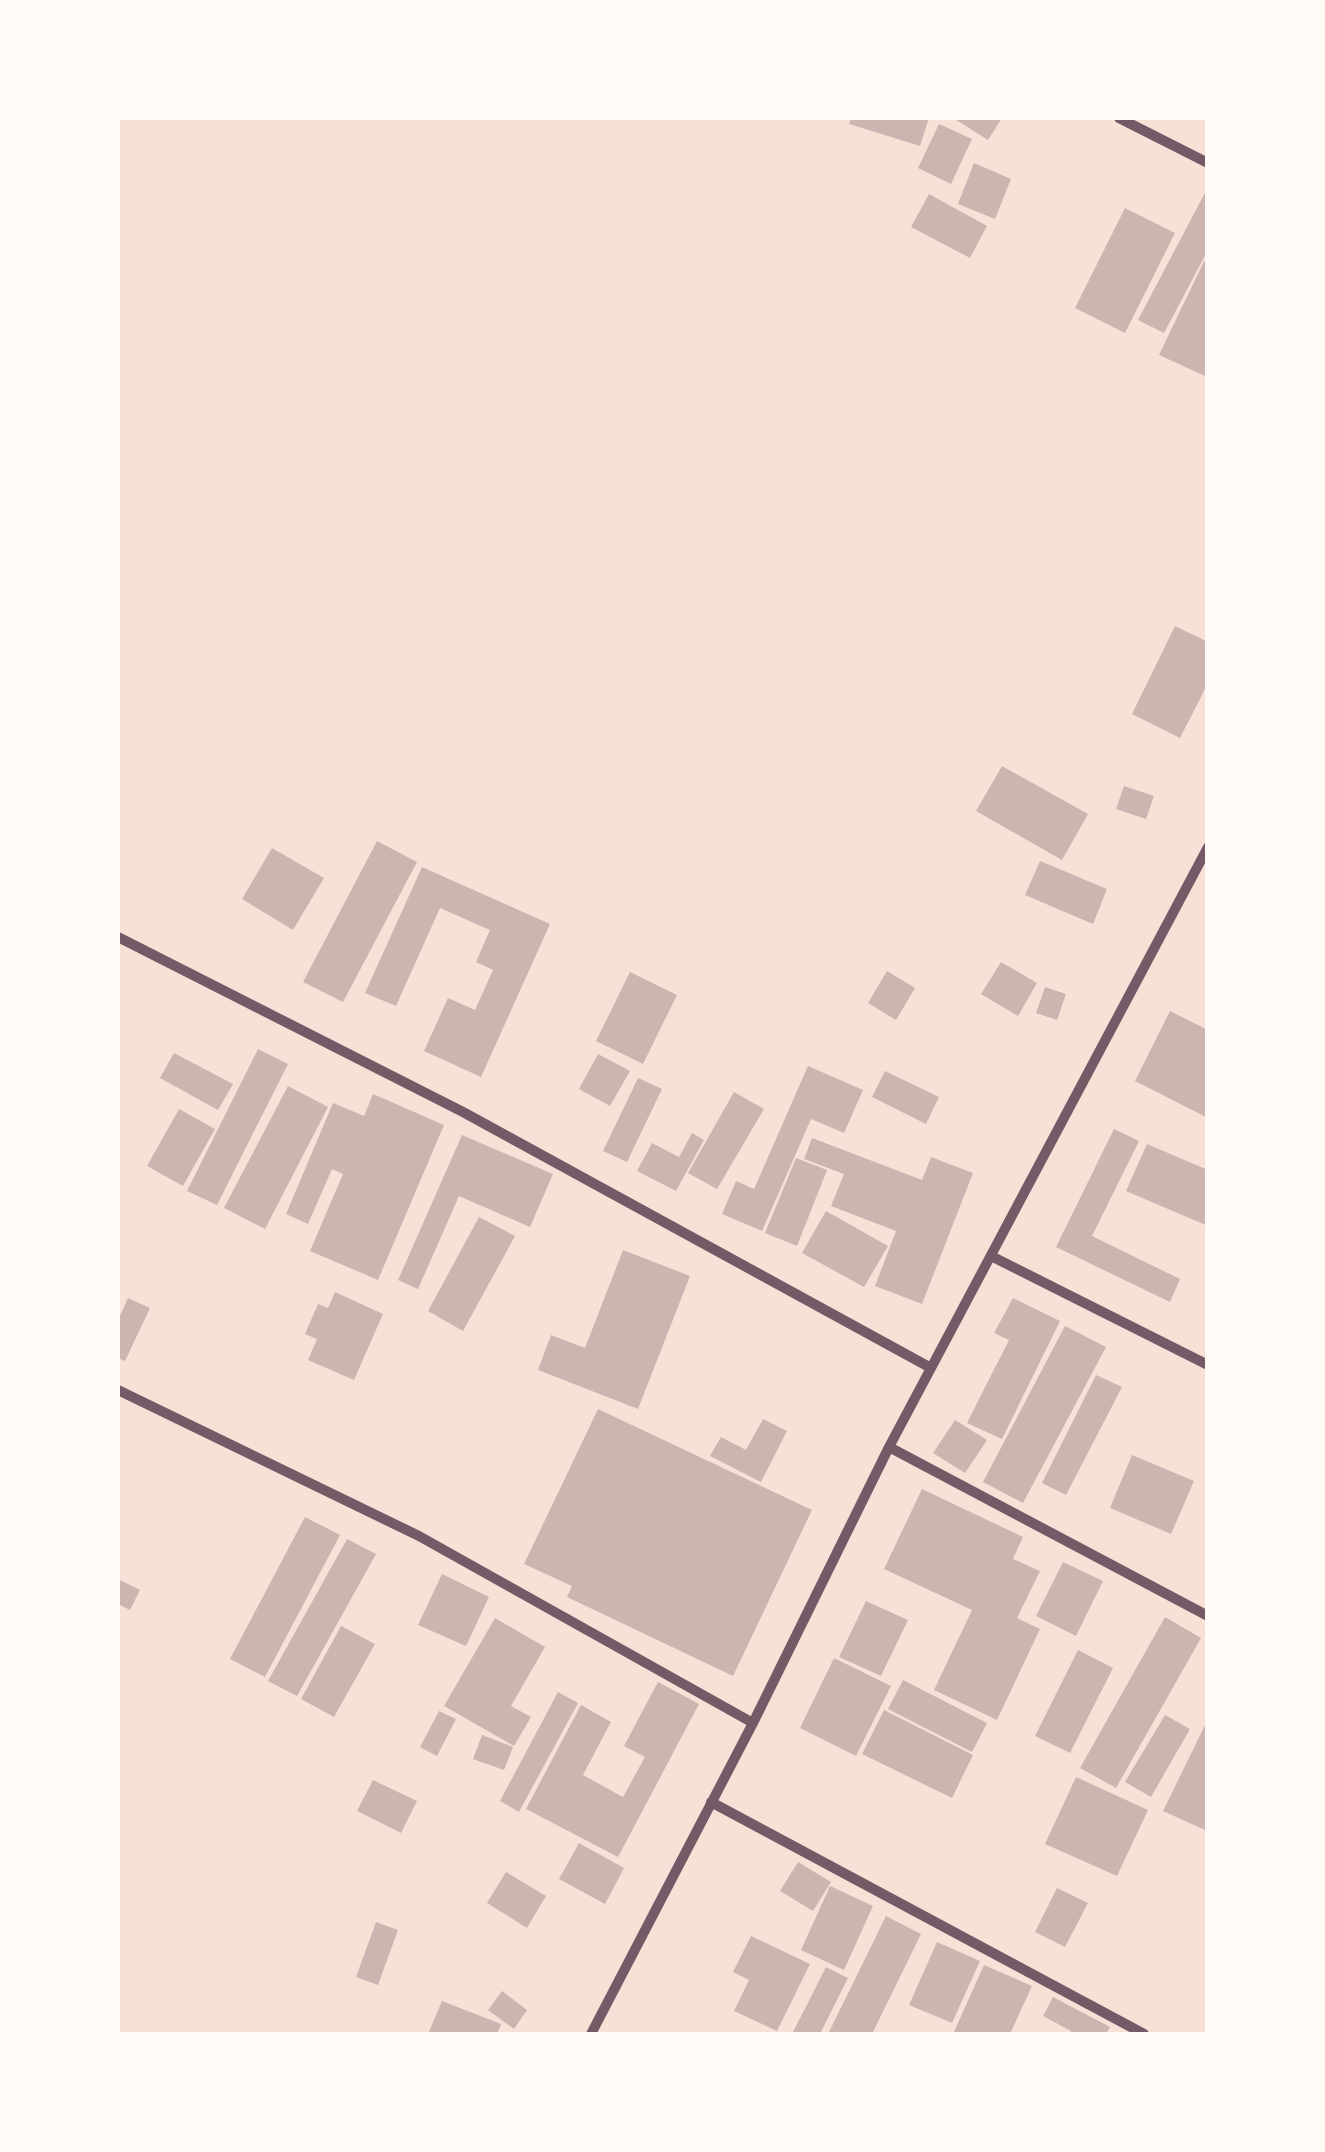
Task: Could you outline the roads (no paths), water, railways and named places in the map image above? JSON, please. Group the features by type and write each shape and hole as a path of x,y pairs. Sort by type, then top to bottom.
{"street":[{"path":"1119,118 1208,163"},
{"path":"591,2034 753,1723 889,1447 1208,846"},
{"path":"118,937 463,1112 931,1368"},
{"path":"991,1256 1208,1365"},
{"path":"118,1390 419,1536 753,1723"},
{"path":"889,1447 1208,1616"},
{"path":"711,1802 1144,2034"}]}
